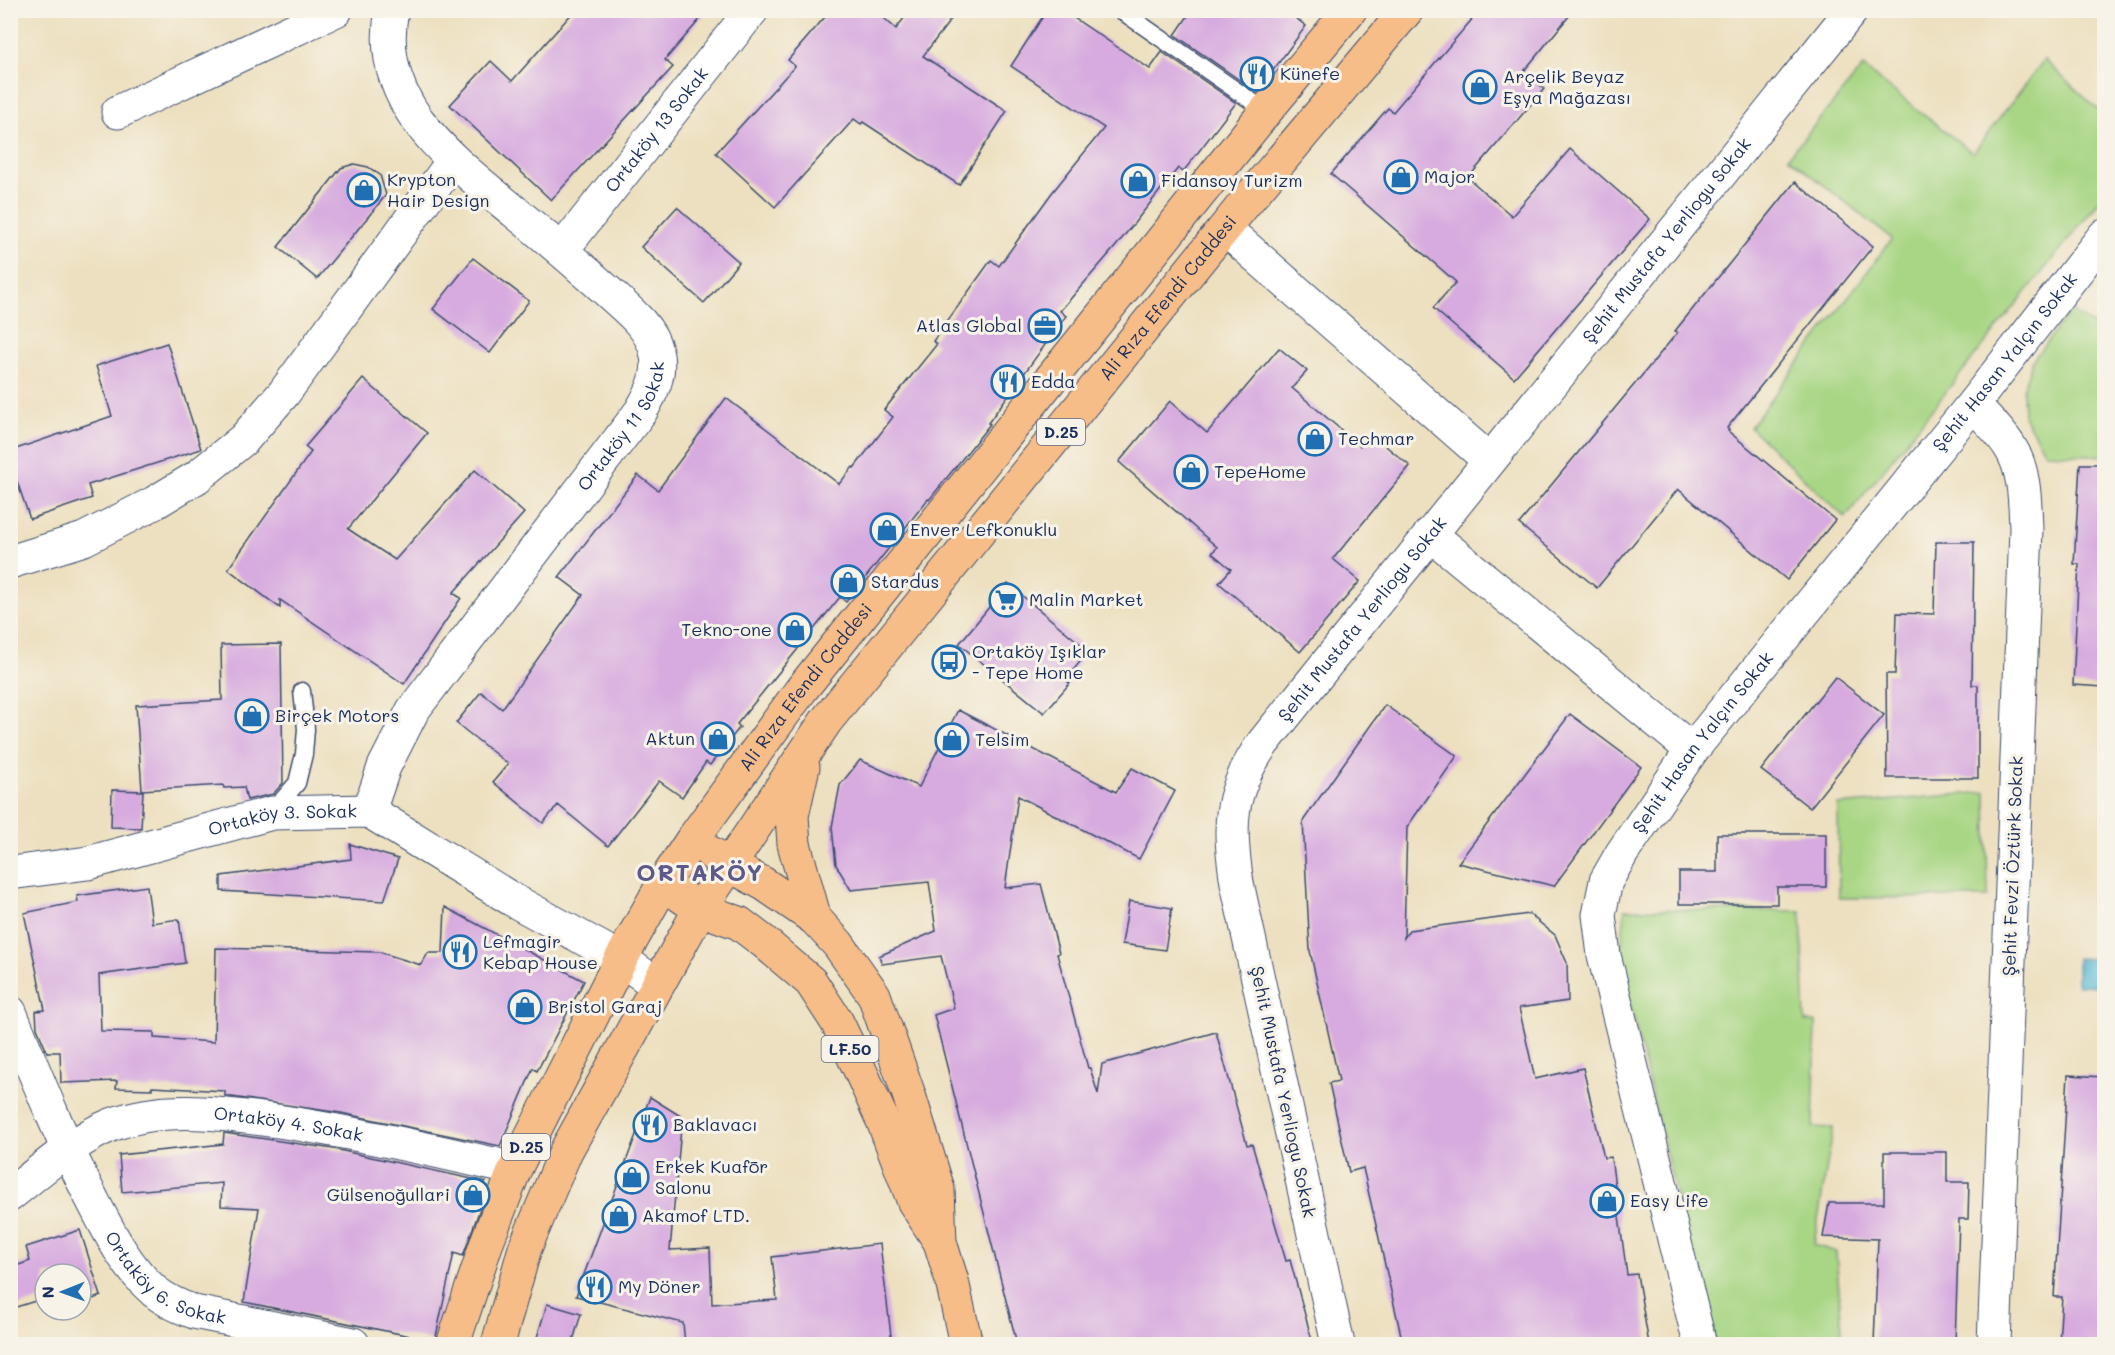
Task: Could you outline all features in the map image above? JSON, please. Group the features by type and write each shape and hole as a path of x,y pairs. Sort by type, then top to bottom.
{"main road":[{"name":"Ali Rıza Efendi Caddesi","path":"621,959 663,884 692,840 801,690 1266,111 1350,10"},
{"name":"Ali Rıza Efendi Caddesi","path":"700,909 826,721 1225,229 1407,10"},
{"path":"808,748 792,816 794,844 815,920"},
{"name":"LF.50","path":"692,840 729,865 764,884 815,920 838,944 874,995 909,1095 938,1189 940,1242"},
{"name":"LF.50","path":"663,884 700,909 739,923 811,982 837,1022 883,1121 915,1202 940,1242 952,1281 966,1344"},
{"name":"D.25","path":"498,1344 525,1248 566,1151 700,909"},
{"name":"D.25","path":"453,1344 488,1239 515,1169 621,959"}],"street":[{"path":"118,112 336,10"},
{"name":"Ortaköy 11 Sokak","path":"369,811 384,767 413,710 641,411 657,378 658,363 656,351 648,333 636,318 562,250 453,161 421,125 407,105 392,64 390,23 392,10"},
{"name":"Ortaköy 13 Sokak","path":"562,250 752,10"},
{"name":"Şehit Mustafa Yerliogu Sokak","path":"1338,1344 1237,883 1231,820 1234,800 1242,778 1252,758 1852,10"},
{"path":"10,562 84,539 154,503 197,477 244,439 284,393 453,161"},
{"path":"1225,229 1489,460"},
{"name":"Şehit Hasan Yalçın Sokak","path":"1700,1344 1604,955 1599,915 1606,881 1692,750 1973,404 2104,236"},
{"name":"Şehit Fevzi Öztürk Sokak","path":"1973,404 2012,449 2023,486 2026,529 1994,1344"},
{"path":"1430,534 1692,750"},
{"name":"Ortaköy 3. Sokak","path":"10,873 88,863 272,813 369,811 513,900 621,959 657,985"},
{"name":"Ortaköy 6. Sokak","path":"10,1012 67,1150 116,1245 140,1278 172,1304 254,1334 353,1344"},
{"name":"Ortaköy 4. Sokak","path":"10,1195 67,1150 111,1125 160,1113 222,1114 344,1131 515,1169"}],"lane":[{"path":"1120,10 1266,111"},
{"path":"272,813 297,783 304,754 306,729 302,691"}],"green space":[{"path":"2044,60 2104,115 2104,195 1845,518 1750,427 1892,239 1788,157 1863,67 1973,153"},
{"path":"2071,310 2104,333 2104,456 2045,453 2024,416 2023,390 2032,361"},
{"path":"1986,792 1988,897 1839,898 1838,805"},
{"path":"1625,909 1801,911 1805,1022 1816,1022 1813,1127 1833,1128 1814,1245 1836,1252 1843,1344 1712,1344 1620,962"}],"water":[{"path":"2077,958 2104,959 2104,986 2077,985"}],"building":[{"path":"575,10 708,10 665,60 673,67 551,200 450,105 491,61 512,81"},
{"path":"831,10 875,10 896,29 910,10 958,10 923,56 1007,111 959,185 863,122 861,124 854,119 775,207 716,153 795,66 788,60"},
{"path":"1047,10 1062,10 1150,69 1162,52 1236,103 1183,172 1178,168 1116,246 1060,311 1066,316 988,423 990,424 846,602 840,597 737,724 740,727 710,765 706,762 682,797 659,781 608,846 558,805 543,823 493,782 508,764 456,723 481,692 502,709 583,595 559,577 638,475 658,490 726,398 839,484 854,468 893,417 884,410 937,344 933,341 991,260 999,266 1051,194 1104,128 1011,66"},
{"path":"1192,10 1285,10 1306,26 1257,92 1175,35"},
{"path":"1480,10 1574,10 1524,71 1544,89 1468,178 1512,216 1570,149 1650,219 1514,378 1433,308 1456,282 1331,174 1388,108 1393,112"},
{"path":"354,164 368,167 380,175 386,195 317,279 278,247 341,168"},
{"path":"1795,182 1873,246 1727,428 1835,520 1787,580 1678,489 1597,588 1519,524 1677,333 1675,331"},
{"path":"677,207 739,262 704,303 641,247"},
{"path":"473,258 529,301 490,353 433,309"},
{"path":"167,343 201,449 88,485 92,498 30,519 10,461 10,451 112,416 96,366"},
{"path":"1279,348 1307,371 1292,388 1360,446 1370,433 1410,466 1333,559 1360,581 1300,652 1219,583 1231,569 1212,553 1217,547 1119,462 1170,401 1207,433"},
{"path":"363,379 427,433 348,529 395,560 475,470 524,513 453,593 461,598 404,684 280,600 280,608 228,569 311,452 305,447"},
{"path":"2080,464 2104,464 2104,687 2073,685 2079,564 2074,564"},
{"path":"1936,542 1974,542 1972,685 1978,685 1978,778 1887,778 1886,674 1895,674 1897,613 1934,614"},
{"path":"1008,584 1089,651 1065,680 1070,683 1044,713 959,644"},
{"path":"281,644 283,783 273,794 247,800 244,787 224,788 223,785 142,790 136,705 222,700 221,645"},
{"path":"1835,677 1884,715 1810,808 1761,770"},
{"path":"1385,705 1457,756 1407,827 1404,938 1409,930 1529,914 1555,935 1567,963 1568,1001 1519,1008 1535,1079 1583,1068 1604,1158 1611,1157 1627,1275 1637,1274 1649,1344 1403,1344 1363,1168 1349,1172 1329,1083 1339,1081 1310,951 1303,821"},
{"path":"958,710 1116,792 1132,768 1175,791 1139,859 1018,796 1005,888 1041,884 1059,953 1057,954 1088,1068 1090,1068 1098,1094 1102,1064 1216,1032 1247,1145 1252,1144 1286,1261 1290,1260 1313,1344 1017,1344 934,1015 954,1008 941,956 882,964 879,956 936,931 929,882 851,890 836,865 832,827 840,785 860,760 919,787"},
{"path":"1570,714 1641,767 1554,886 1458,863"},
{"path":"112,790 143,791 141,828 111,827"},
{"path":"1717,834 1826,834 1826,887 1777,887 1777,904 1679,904 1679,872 1717,872"},
{"path":"350,844 398,859 384,901 221,891 221,876 351,859"},
{"path":"147,886 152,923 179,919 185,963 99,975 101,1031 154,1032 154,1038 214,1042 216,948 379,952 421,965 428,953 443,953 445,907 584,981 537,1071 533,1068 500,1146 341,1113 225,1096 225,1091 152,1087 152,1089 116,1088 117,1081 61,1083 60,1052 47,1052 37,1028 36,1011 45,1010 24,913 78,902 77,896"},
{"path":"1129,901 1172,908 1165,950 1122,944"},
{"path":"2068,1075 2104,1077 2104,1344 2059,1344 2062,1297 2054,1297"},
{"path":"650,1097 682,1117 670,1250 710,1248 712,1304 777,1300 772,1257 880,1244 892,1344 685,1344 683,1323 576,1296"},
{"path":"224,1133 334,1149 486,1182 484,1185 488,1186 463,1256 454,1253 435,1341 244,1302 259,1208 221,1206 222,1183 122,1192 119,1155 223,1144"},
{"path":"1884,1152 1947,1152 1947,1182 1969,1182 1968,1219 1959,1219 1955,1344 1874,1344 1878,1239 1823,1237 1829,1203 1884,1203"},
{"path":"80,1230 90,1262 33,1262 33,1302 10,1309 10,1268 30,1261 26,1247"},
{"path":"93,1271 101,1296 93,1299"},
{"path":"547,1304 581,1314 572,1344 535,1344"}],"place":[{"name":"Künefe","path":"1257,74"},
{"name":"Arçelik Beyaz Eşya Mağazası","path":"1480,87"},
{"name":"Major","path":"1401,177"},
{"name":"Fidansoy Turizm","path":"1138,181"},
{"name":"Krypton Hair Design","path":"364,190"},
{"name":"Atlas Global","path":"1045,326"},
{"name":"Edda","path":"1008,382"},
{"name":"Techmar","path":"1315,439"},
{"name":"TepeHome","path":"1191,472"},
{"name":"Enver Lefkonuklu","path":"887,530"},
{"name":"Stardus","path":"848,582"},
{"name":"Malin Market","path":"1006,600"},
{"name":"Tekno-one","path":"795,630"},
{"name":"Ortaköy Işıklar - Tepe Home","path":"949,662"},
{"name":"Birçek Motors","path":"252,716"},
{"name":"Aktun","path":"718,739"},
{"name":"Telsim","path":"952,740"},
{"name":"Lefmagir Kebap House","path":"460,952"},
{"name":"Bristol Garaj","path":"525,1007"},
{"name":"Baklavacı","path":"650,1125"},
{"name":"Erkek Kuafōr Salonu","path":"632,1177"},
{"name":"Gülsenoğullari","path":"473,1195"},
{"name":"Easy Life","path":"1607,1201"},
{"name":"Akamof LTD.","path":"619,1216"},
{"name":"My Döner","path":"595,1287"}],"district":[{"name":"ORTAKÖY","path":"700,873"}]}
